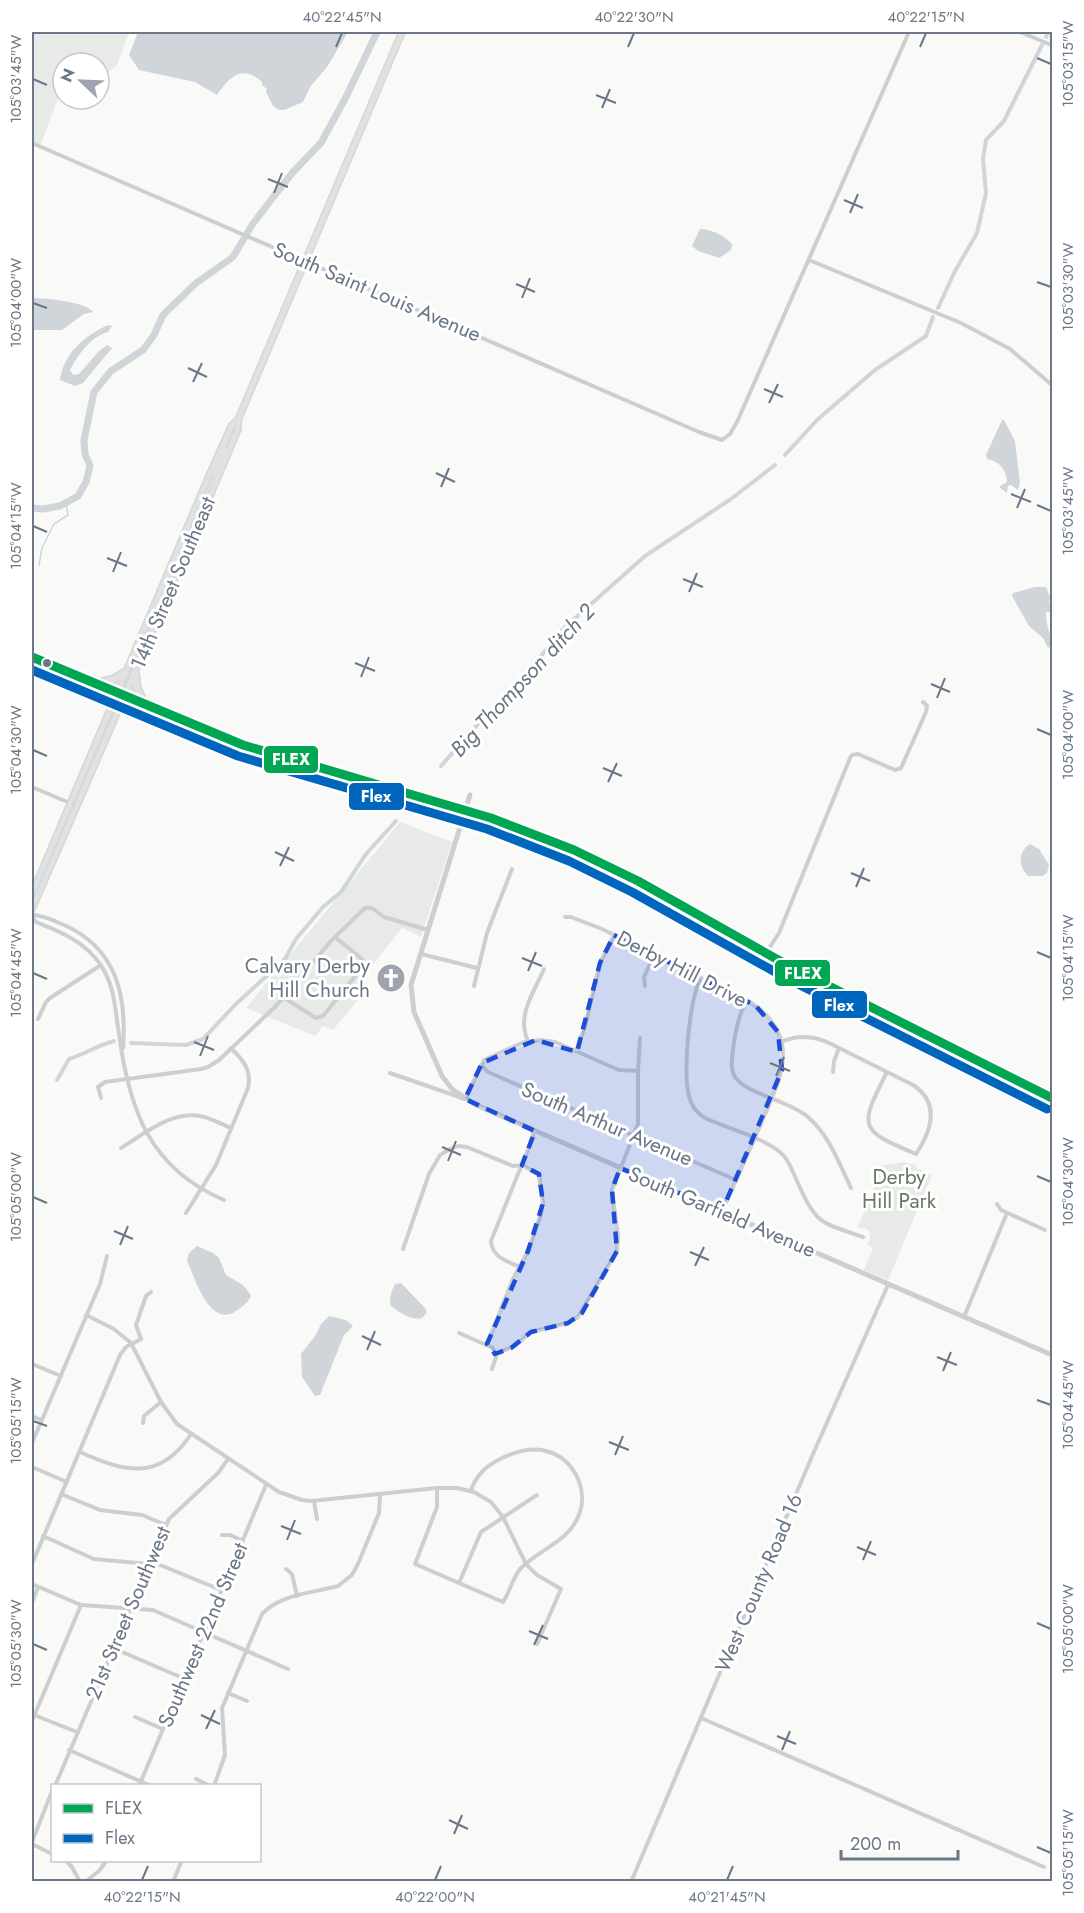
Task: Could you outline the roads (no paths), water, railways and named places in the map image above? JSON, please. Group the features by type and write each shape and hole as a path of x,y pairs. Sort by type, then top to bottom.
{"highway":[{"path":"32,657 254,749 466,810 525,830 610,867 766,954 1053,1098"},
{"path":"96,684 114,679 126,672"},
{"path":"135,674 137,689 145,705"}],"main road":[{"name":"14th Street Southeast","path":"121,695 126,672 208,476 232,426 238,420 402,32"},
{"name":"14th Street Southeast","path":"32,894 121,695 135,674 238,429 238,420"},
{"path":"218,478 215,473 225,450 223,447"},
{"path":"197,528 197,520 209,491 208,476"},
{"name":"14th Street Southeast","path":"32,909 73,805"}],"street":[{"path":"909,32 809,260 961,323 1010,349 1053,385"},
{"path":"1020,32 1048,44"},
{"name":"South Saint Louis Avenue","path":"32,143 722,440 730,434 737,422 809,260"},
{"path":"766,954 778,933 850,758 858,754 895,770 901,768 926,712 927,706 923,702"},
{"path":"32,787 73,805"},
{"path":"470,795 411,985 414,1012 442,1076 452,1089 465,1099 486,1058 528,1041 550,1041 620,1070 638,1071"},
{"path":"474,986 487,933 512,870"},
{"path":"101,1098 98,1091 99,1085 105,1082 201,1069 214,1064 264,1017 335,937 368,907 384,917 428,930"},
{"path":"123,1051 121,994 115,974 106,958 88,938 39,915 32,916 36,922 77,940 101,964 111,985 131,1099 147,1133 174,1167 201,1188 224,1200"},
{"name":"Derby Hill Drive","path":"565,917 571,917 614,935 756,1006 776,1028 781,1042 783,1070 722,1211"},
{"path":"576,1052 585,1026 600,963 614,935"},
{"path":"283,997 316,1018 323,1016 365,964 335,937"},
{"path":"420,954 477,968"},
{"path":"645,986 644,977 654,955"},
{"path":"38,1019 50,998 101,964"},
{"path":"528,1041 523,1027 524,1015 544,969"},
{"path":"701,978 694,996 689,1042 689,1095 696,1111 705,1118 777,1149 787,1159 815,1216 830,1226 863,1238"},
{"path":"746,1001 736,1024 732,1068 735,1076 741,1084 804,1113 821,1130 851,1188"},
{"path":"781,1042 795,1037 808,1036 824,1040 839,1048 887,1072 916,1087 931,1105 929,1127 916,1154 881,1139 869,1124 869,1109 887,1072"},
{"path":"495,1354 515,1346 531,1332 568,1323 582,1313 617,1251 618,1236 612,1190 639,1121 640,1038"},
{"path":"186,1212 216,1164 248,1088 249,1078 245,1064 231,1048"},
{"path":"833,1072 839,1048"},
{"name":"South Arthur Avenue","path":"481,1065 488,1072 736,1180"},
{"name":"South Garfield Avenue","path":"390,1073 465,1099 1053,1355"},
{"path":"121,1148 167,1121 186,1116 204,1117 231,1128"},
{"path":"520,1267 497,1256 491,1248 490,1240 533,1137 533,1130"},
{"path":"403,1249 429,1174 440,1155 458,1146 467,1147 513,1166 522,1165 539,1175 543,1203 528,1251 513,1279 487,1344"},
{"path":"997,1204 1001,1210 1046,1230"},
{"path":"964,1317 1007,1213"},
{"path":"32,1443 100,1284 107,1256"},
{"name":"West County Road 16","path":"631,1881 888,1284"},
{"path":"32,1564 120,1355 131,1343 141,1339 136,1325 146,1296 151,1292"},
{"path":"86,1315 114,1329 131,1343 161,1402 177,1424 266,1485 287,1496 314,1501 437,1488 471,1490 491,1502 503,1517 526,1564 537,1575 561,1589 537,1644"},
{"path":"459,1333 493,1348 495,1354 492,1369"},
{"path":"32,1364 61,1376"},
{"path":"143,1423 144,1416 161,1402"},
{"path":"32,1416 42,1420"},
{"path":"80,1452 112,1466 149,1468 168,1460 191,1434"},
{"path":"437,1488 437,1507 414,1563 504,1602 515,1576 526,1564 566,1535 576,1522 581,1511 582,1494 575,1472 565,1461 553,1453 538,1450 521,1451 484,1468 471,1490"},
{"name":"21st Street Southwest","path":"55,1784 166,1525 173,1514 218,1473 228,1459"},
{"path":"32,1467 67,1482"},
{"name":"Southwest 22nd Street","path":"140,1783 266,1485"},
{"path":"61,1494 100,1510 141,1515 166,1525"},
{"path":"212,1784 224,1761 221,1711 264,1612 277,1602 338,1586 352,1575 379,1513 380,1494"},
{"path":"459,1583 481,1532 537,1495"},
{"path":"314,1501 317,1519"},
{"path":"222,1535 230,1535 243,1541"},
{"path":"43,1536 94,1559 149,1562 169,1567 221,1590"},
{"path":"286,1569 292,1574 297,1596"},
{"path":"32,1584 81,1605 153,1610 288,1669"},
{"path":"32,1603 38,1587"},
{"path":"32,1721 81,1605"},
{"path":"113,1648 185,1678"},
{"path":"228,1693 247,1701"},
{"path":"34,1714 77,1732"},
{"path":"135,1717 163,1730"},
{"path":"701,1718 1044,1867"},
{"path":"69,1750 140,1783"},
{"path":"196,1779 209,1784"},
{"path":"51,1794 32,1843 51,1853"},
{"path":"67,1862 80,1881"},
{"path":"85,1881 99,1871 105,1862"},
{"path":"172,1881 181,1862"}],"waterway":[{"path":"32,508 60,506 78,496 86,482 90,466 85,454 84,440 94,392 111,371 143,350 154,335 163,315 195,284 233,257 252,225 271,200 293,172 321,143 377,32"},
{"name":"Big Thompson ditch 2","path":"1046,37 1048,32"},
{"name":"Big Thompson ditch 2","path":"938,308 955,271 977,233 986,193 983,159 986,140 1004,121 1042,45"},
{"name":"Big Thompson ditch 2","path":"785,455 817,420 875,370 926,336 933,317"},
{"name":"Big Thompson ditch 2","path":"441,766 479,723 496,711 563,629 645,556 731,499 775,465"},
{"path":"39,565 42,548 54,524 68,515 66,503"},
{"name":"Big Thompson ditch 2","path":"131,1043 186,1045 203,1039 236,1004 285,959 296,939 323,907 341,892 366,854 396,821"},
{"name":"Big Thompson ditch 2","path":"57,1080 69,1059 114,1041"}],"place":[{"name":"Calvary Derby Hill Church","path":"391,978"}],"park label":[{"name":"Derby Hill Park","path":"899,1189"}]}
